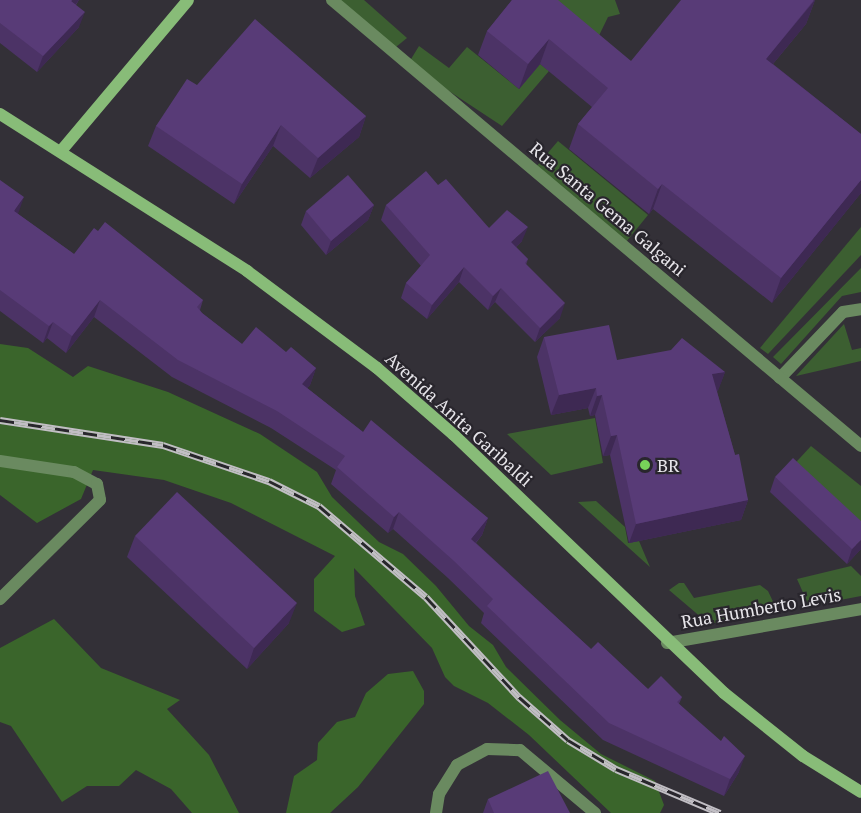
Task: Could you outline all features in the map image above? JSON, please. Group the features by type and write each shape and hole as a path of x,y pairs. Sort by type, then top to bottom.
{"main road":[{"path":"62,151 188,0"},
{"name":"Avenida Anita Garibaldi","path":"0,114 62,151 247,271 377,368 454,435 667,643 763,726 861,792"}],"street":[{"name":"Rua Santa Gema Galgani","path":"332,0 861,446"},
{"path":"780,378 843,312 861,309"},
{"path":"0,461 74,472 97,484 100,500 0,599"},
{"name":"Rua Humberto Levis","path":"667,643 861,609"},
{"path":"436,813 439,794 457,765 487,749 520,750 595,813"}],"green space":[{"path":"330,0 364,0 407,38 391,51"},
{"path":"520,0 615,0 620,14 608,17 591,52"},
{"path":"419,46 449,68 467,47 519,89 540,64 549,71 502,126 408,64"},
{"path":"558,141 648,215 626,242 535,168"},
{"path":"861,227 861,255 768,354 760,348"},
{"path":"861,268 861,292 842,296 781,364 773,357"},
{"path":"844,324 852,350 861,348 861,361 796,376"},
{"path":"0,344 28,348 73,377 88,366 168,392 260,434 317,472 332,497 379,542 403,554 436,586 469,626 493,645 506,667 560,720 601,754 655,781 664,805 660,813 611,813 529,735 488,703 454,686 445,677 432,648 354,568 355,596 365,625 342,632 314,611 314,579 335,556 231,503 164,480 93,470 81,499 37,523 0,495"},
{"path":"595,418 603,463 551,475 507,434"},
{"path":"811,446 861,486 861,539 787,472"},
{"path":"596,501 625,527 628,543 639,541 650,567 578,502"},
{"path":"851,566 861,576 861,596 809,606 797,579"},
{"path":"679,583 684,583 694,598 760,585 768,591 778,612 709,624 669,590"},
{"path":"54,619 101,668 180,700 167,709 209,755 239,813 192,813 171,789 136,770 119,786 87,786 62,802 11,726 0,722 0,648"},
{"path":"413,671 424,691 424,704 358,787 330,813 286,813 294,776 317,760 318,743 337,722 355,717 366,693 388,674"}],"building":[{"path":"0,0 72,0 85,12 43,56 0,23"},
{"path":"512,0 558,0 631,61 681,0 814,0 766,59 861,134 861,180 781,278 662,184 658,189 578,124 608,88 549,39 528,64 487,31"},
{"path":"255,19 366,116 318,158 281,125 242,184 156,126 187,79 197,85"},
{"path":"426,171 438,185 446,179 489,228 507,210 528,227 511,242 528,259 525,263 565,303 540,328 501,288 493,296 464,267 432,305 406,283 430,255 386,205"},
{"path":"348,175 374,205 331,241 306,211"},
{"path":"0,180 24,197 14,211 74,254 94,228 98,231 105,222 203,300 197,307 202,313 242,344 256,327 286,352 291,347 316,368 302,384 363,432 371,420 488,518 471,539 591,649 598,642 648,689 661,676 682,697 677,702 721,741 724,736 745,756 730,779 609,723 487,606 493,599 454,561 399,512 394,517 337,467 345,456 277,411 178,360 100,300 72,336 53,322 49,326 0,290"},
{"path":"609,325 617,360 671,350 682,338 725,372 712,374 735,455 739,454 748,500 636,524 617,435 611,436 602,395 597,396 596,388 559,395 544,337"},
{"path":"793,458 861,521 861,540 852,549 775,477"},
{"path":"177,492 297,603 254,648 135,536"},
{"path":"548,771 570,813 494,813 488,799"}],"railway":[{"path":"0,420 163,445 269,481 319,506 426,597 519,697 568,740 616,769 720,813"}],"place":[{"name":"BR","path":"645,465"}]}
